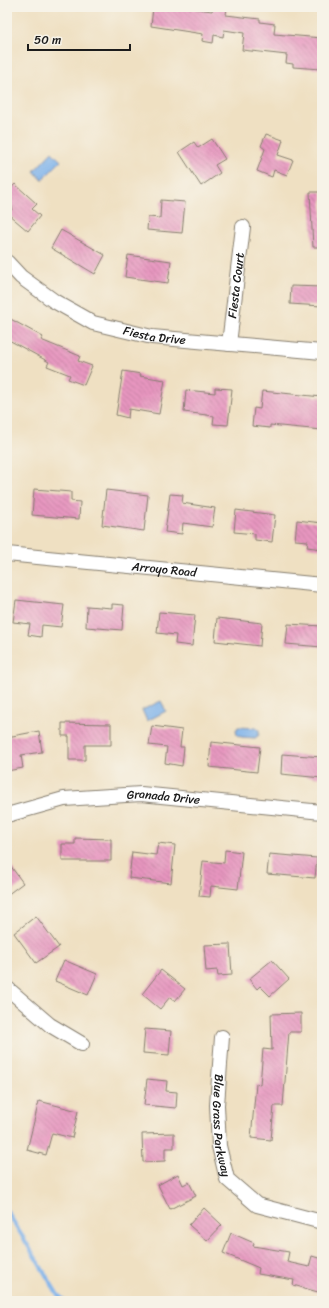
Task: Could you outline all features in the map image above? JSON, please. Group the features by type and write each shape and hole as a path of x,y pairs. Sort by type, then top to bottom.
{"street":[{"name":"Fiesta Court","path":"229,344 243,226"},
{"name":"Fiesta Drive","path":"7,262 21,277 54,302 93,323 152,337 322,352"},
{"name":"Arroyo Road","path":"7,554 322,585"},
{"name":"Granada Drive","path":"7,815 64,798 141,794 322,812"},
{"path":"7,988 50,1024 82,1044"},
{"name":"Blue Grass Parkway","path":"222,1037 217,1105 219,1146 227,1179 257,1205 322,1222"}],"water":[{"path":"52,152 61,161 42,180 34,171"},
{"path":"161,701 166,711 147,721 142,710"},
{"path":"238,727 256,728 259,730 259,735 255,738 241,737 237,735 236,730"}],"building":[{"path":"153,7 184,7 212,11 213,7 227,7 226,15 260,19 260,22 275,24 274,34 322,38 321,69 293,67 293,64 286,63 287,55 242,50 244,33 224,30 223,37 214,35 213,43 202,41 203,34 151,26"},
{"path":"266,134 283,140 278,155 293,160 287,175 274,170 272,177 257,171 265,149 261,146"},
{"path":"212,139 225,159 215,165 220,173 201,186 179,152 194,142 198,148"},
{"path":"15,184 37,204 32,209 40,216 28,231 8,214 13,208 7,203 7,193"},
{"path":"310,192 322,192 322,247 313,247"},
{"path":"161,200 185,202 182,233 147,230 148,217 160,218"},
{"path":"61,230 105,255 95,274 51,248"},
{"path":"128,255 171,261 168,283 125,277"},
{"path":"291,286 322,287 322,306 290,304"},
{"path":"7,317 43,337 41,340 80,356 78,361 92,366 84,385 68,379 70,375 47,366 49,362 7,339"},
{"path":"123,371 141,374 140,376 165,380 159,414 129,409 128,418 116,415"},
{"path":"215,388 232,389 228,425 213,424 214,416 184,412 186,390 215,393"},
{"path":"262,391 322,397 322,430 270,425 270,428 252,426 254,408 260,409"},
{"path":"34,489 71,492 71,501 80,502 79,519 32,515"},
{"path":"106,490 148,495 144,531 102,525"},
{"path":"170,494 183,495 182,503 215,508 212,527 183,523 182,534 165,532"},
{"path":"236,510 275,515 272,542 255,540 255,534 234,532"},
{"path":"297,520 322,523 322,549 307,547 308,541 295,540"},
{"path":"16,600 64,605 61,627 42,625 41,637 28,635 30,624 13,622"},
{"path":"112,604 124,605 122,630 86,627 87,606 112,608"},
{"path":"159,612 195,615 192,646 175,644 176,635 157,633"},
{"path":"217,618 262,623 260,646 215,641"},
{"path":"288,624 322,626 322,647 286,644"},
{"path":"62,723 111,724 111,745 85,745 85,760 69,760 69,736 62,736"},
{"path":"152,726 182,730 180,747 184,747 182,766 165,763 167,747 149,745"},
{"path":"39,731 42,752 21,755 23,768 7,771 7,737"},
{"path":"211,742 260,747 257,772 209,767"},
{"path":"282,754 322,757 322,778 281,774"},
{"path":"75,838 111,839 111,861 62,861 62,844 75,844"},
{"path":"158,843 175,845 171,883 129,878 132,852 156,855"},
{"path":"225,850 242,852 238,889 211,886 210,897 199,896 203,861 224,863"},
{"path":"269,854 317,858 315,878 267,874"},
{"path":"7,861 23,883 7,895"},
{"path":"36,916 59,947 36,963 14,933"},
{"path":"230,944 232,975 218,976 217,970 206,971 204,945"},
{"path":"64,960 97,974 88,995 55,981"},
{"path":"272,960 289,979 270,996 260,986 257,989 249,979"},
{"path":"161,970 185,989 175,1001 170,997 160,1009 142,994"},
{"path":"301,1013 301,1032 289,1032 283,1106 274,1106 271,1140 251,1138 256,1084 260,1085 263,1049 272,1050 271,1014"},
{"path":"145,1029 171,1031 169,1055 143,1053"},
{"path":"147,1079 167,1081 166,1091 177,1092 176,1108 144,1105"},
{"path":"39,1101 78,1111 72,1138 52,1133 46,1155 27,1150"},
{"path":"174,1133 174,1148 165,1148 165,1161 143,1162 142,1134"},
{"path":"178,1174 183,1185 189,1182 196,1196 170,1209 158,1185"},
{"path":"204,1208 222,1225 207,1241 189,1225"},
{"path":"231,1233 254,1243 253,1246 289,1252 287,1262 309,1267 312,1256 322,1259 322,1277 318,1292 293,1285 294,1280 258,1274 259,1268 223,1253"}],"waterway":[{"path":"7,1211 58,1295 65,1301"}]}
